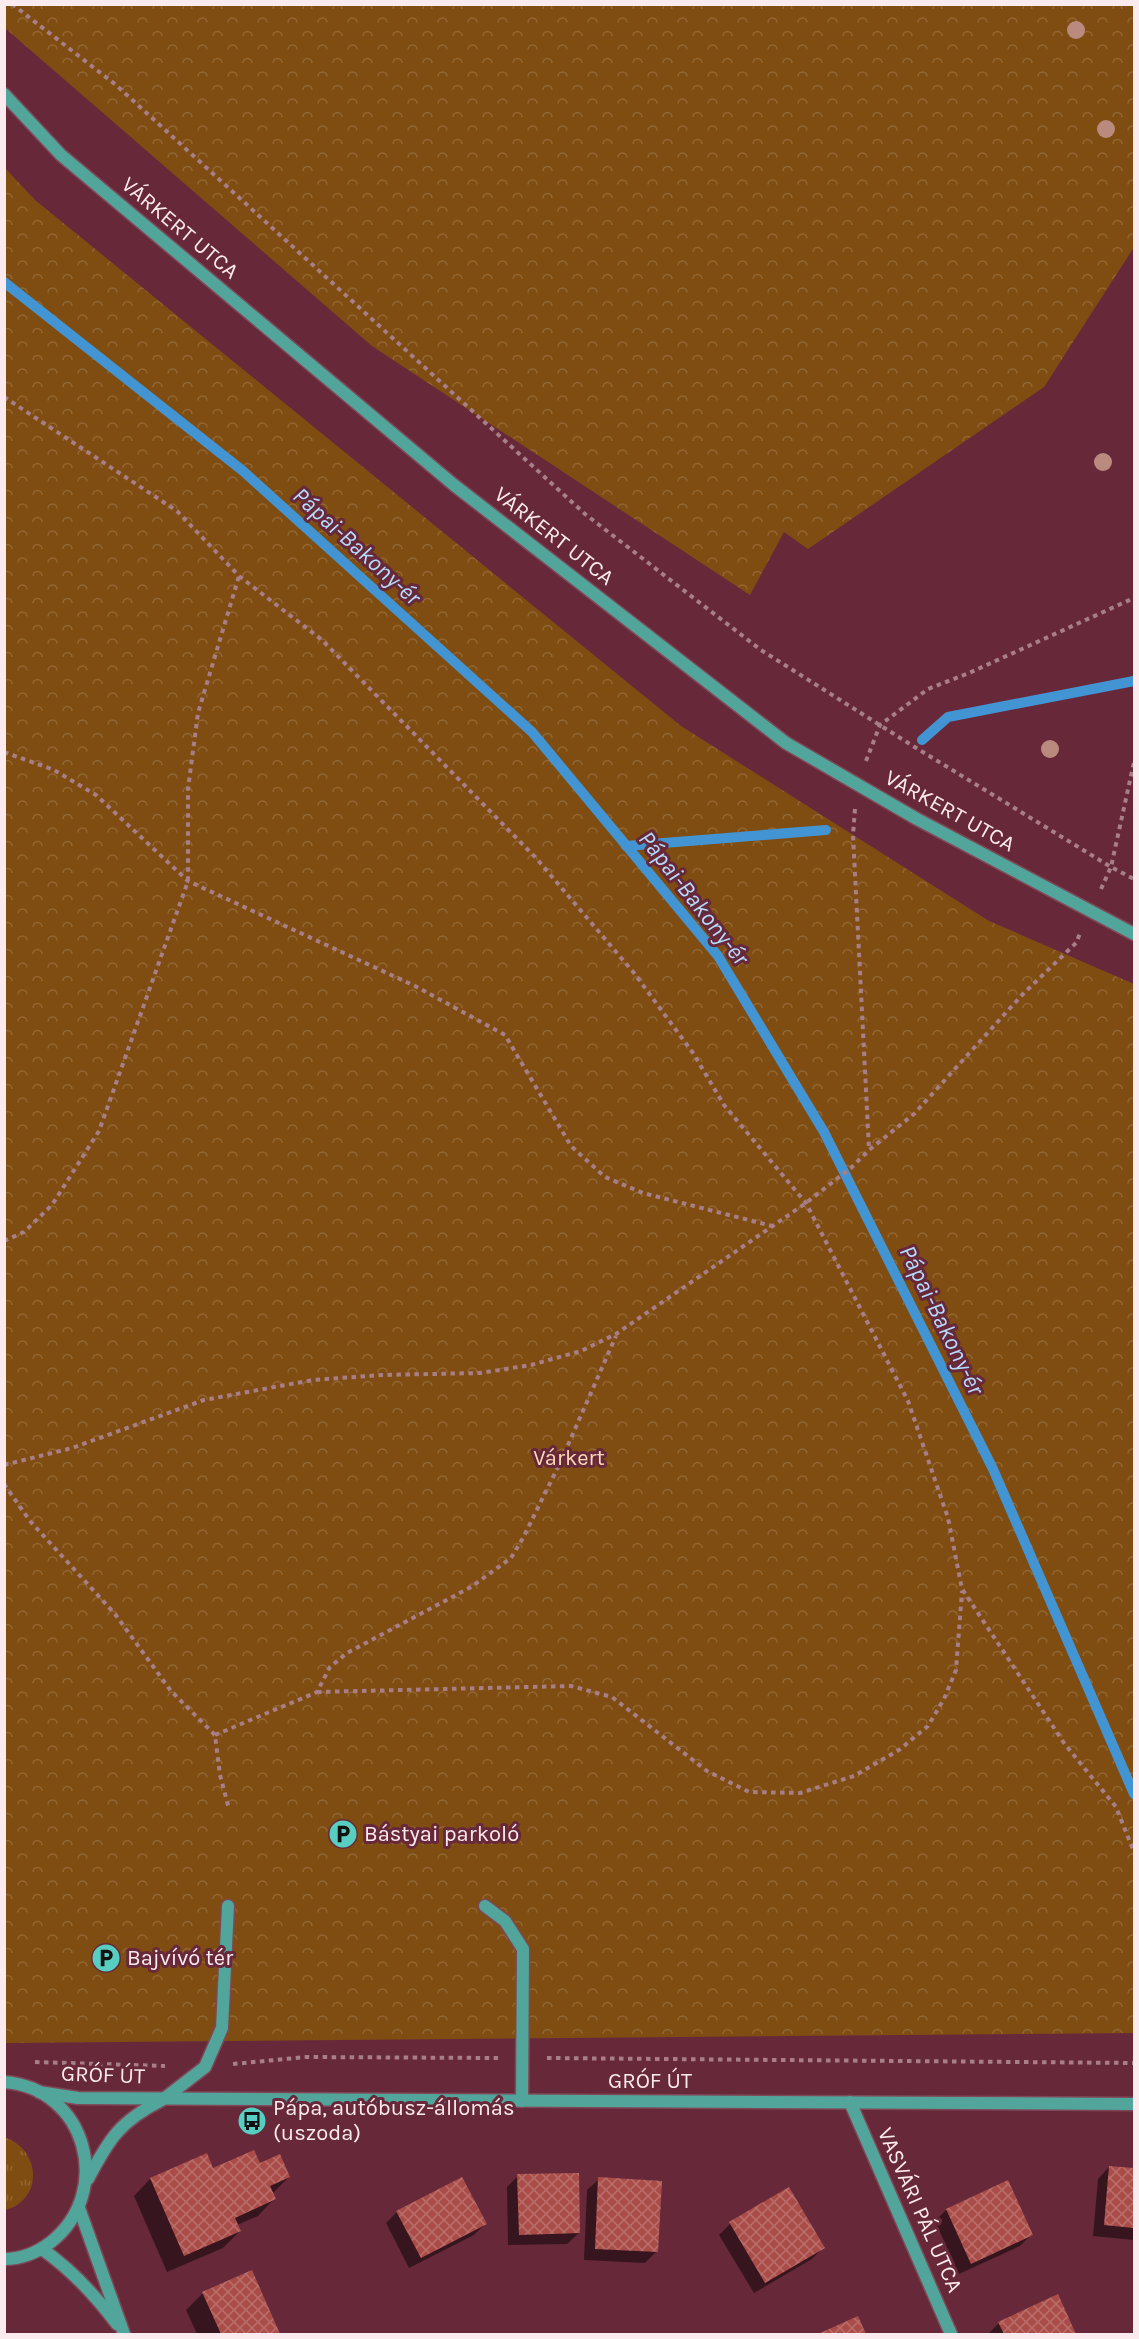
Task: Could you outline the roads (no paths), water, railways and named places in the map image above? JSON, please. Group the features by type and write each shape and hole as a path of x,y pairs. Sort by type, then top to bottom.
{"street":[{"name":"VÁRKERT UTCA","path":"4,94 61,155 454,485 786,743 917,819 1134,934"},
{"path":"165,2098 205,2067 222,2028 228,1906"},
{"path":"485,1906 505,1921 523,1949 522,2101"},
{"name":"GRÓF ÚT","path":"4,2082 16,2083 39,2092 78,2098 1134,2104"},
{"name":"GRÓF ÚT","path":"39,2092 60,2107 75,2126 86,2153 87,2181"},
{"name":"GRÓF ÚT","path":"4,2259 13,2259 42,2249 64,2232 80,2208 87,2181 103,2151 121,2126 138,2112 165,2098"},
{"name":"VASVÁRI PÁL UTCA","path":"850,2102 951,2334"},
{"path":"80,2208 124,2334"},
{"path":"42,2249 58,2260 96,2296 124,2334"}],"waterway":[{"name":"Pápai-Bakony-ér","path":"4,282 243,471 532,732 718,956 824,1132 993,1469 1134,1794"},
{"path":"922,740 948,717 1134,681"},
{"path":"626,846 826,830"}],"place":[{"name":"Bástyai parkoló","path":"343,1834"},
{"name":"Bajvívó tér","path":"106,1958"},
{"name":"Pápa, autóbusz-állomás (uszoda)","path":"252,2121"}],"park label":[{"name":"Várkert","path":"569,1458"}]}
